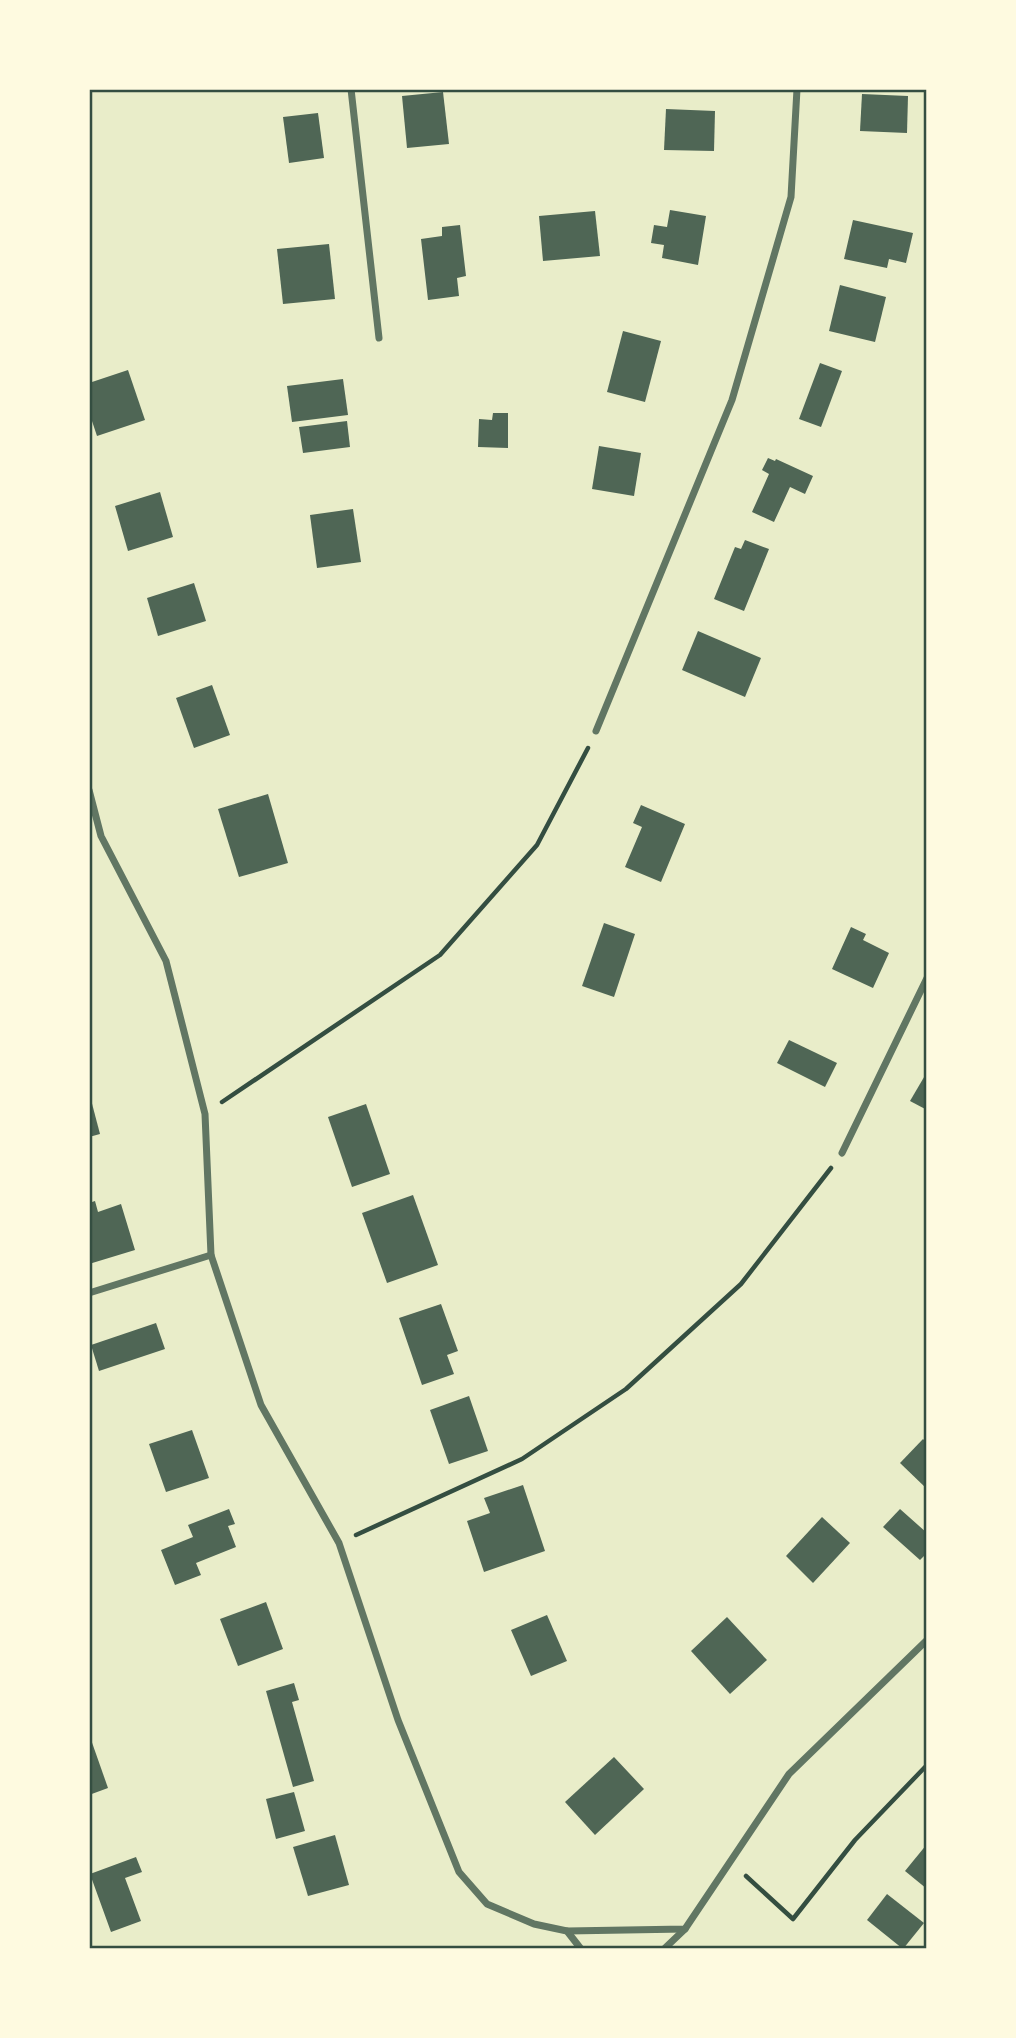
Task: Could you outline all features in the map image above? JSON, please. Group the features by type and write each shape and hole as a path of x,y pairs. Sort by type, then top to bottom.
{"street":[{"path":"351,89 379,338"},
{"path":"596,731 732,400 791,197 797,89"},
{"path":"89,790 101,836 166,961 205,1114 211,1255 261,1405 339,1543 398,1720 459,1872 486,1903 534,1924 567,1931 685,1928"},
{"path":"842,1153 927,978"},
{"path":"89,1293 211,1255"},
{"path":"664,1949 685,1928 789,1774 927,1640"},
{"path":"567,1931 581,1949"}],"path":[{"path":"205,1114 440,955 537,845 596,731"},
{"path":"339,1543 522,1459 626,1390 740,1284 842,1153"},
{"path":"731,1861 793,1919 855,1840 927,1765"}],"building":[{"path":"443,92 449,144 407,148 402,96"},
{"path":"862,94 908,96 907,133 860,131"},
{"path":"666,109 715,111 714,151 664,150"},
{"path":"318,113 324,158 289,163 283,117"},
{"path":"670,210 706,216 698,265 662,258 664,245 651,243 654,225 667,227"},
{"path":"595,211 600,256 543,261 539,216"},
{"path":"853,220 913,233 906,263 889,259 887,268 844,259"},
{"path":"460,225 466,276 457,278 459,296 428,300 421,239 442,236 442,227"},
{"path":"329,244 335,299 283,304 277,249"},
{"path":"840,285 886,297 875,342 829,331"},
{"path":"623,331 661,341 645,402 607,392"},
{"path":"820,363 842,371 821,427 799,419"},
{"path":"128,370 145,420 97,436 89,412 89,383"},
{"path":"343,379 348,415 292,422 287,386"},
{"path":"493,413 508,413 508,448 478,447 479,419 492,420"},
{"path":"347,421 350,447 303,453 299,427"},
{"path":"599,446 641,453 634,496 592,489"},
{"path":"768,458 813,476 805,494 790,487 774,522 752,512 769,474 762,470"},
{"path":"160,492 173,537 128,551 115,506"},
{"path":"353,509 361,562 317,568 310,515"},
{"path":"745,540 769,549 744,611 714,599 735,547 741,549"},
{"path":"194,583 206,621 158,636 147,598"},
{"path":"698,631 761,658 745,697 682,670"},
{"path":"212,685 230,735 194,748 176,698"},
{"path":"268,794 288,863 239,877 218,809"},
{"path":"641,805 685,824 661,882 625,867 642,827 633,823"},
{"path":"604,923 635,934 614,997 582,986"},
{"path":"851,927 866,934 863,940 889,953 873,988 832,969"},
{"path":"789,1040 837,1063 825,1087 777,1063"},
{"path":"927,1072 927,1110 910,1101"},
{"path":"89,1097 100,1134 89,1137"},
{"path":"366,1104 390,1174 352,1187 328,1117"},
{"path":"413,1195 438,1265 387,1283 362,1213"},
{"path":"95,1201 98,1212 121,1204 135,1250 89,1264 89,1203"},
{"path":"441,1304 458,1351 447,1355 454,1374 422,1385 399,1318"},
{"path":"156,1323 165,1349 99,1371 91,1345"},
{"path":"469,1396 488,1451 449,1464 430,1410"},
{"path":"192,1430 209,1478 166,1492 149,1444"},
{"path":"923,1439 927,1443 927,1489 900,1463"},
{"path":"523,1485 545,1551 484,1572 467,1521 490,1513 484,1498"},
{"path":"229,1509 235,1524 228,1526 236,1547 196,1563 201,1575 175,1585 161,1550 193,1537 188,1525"},
{"path":"900,1509 927,1533 927,1553 920,1560 883,1527"},
{"path":"822,1517 850,1543 813,1583 786,1556"},
{"path":"266,1602 283,1649 238,1666 220,1619"},
{"path":"547,1615 567,1661 531,1676 511,1630"},
{"path":"727,1617 767,1660 730,1694 691,1651"},
{"path":"294,1683 299,1700 292,1702 314,1781 293,1787 266,1691"},
{"path":"89,1734 108,1788 89,1795"},
{"path":"614,1757 644,1789 595,1835 565,1802"},
{"path":"294,1792 305,1831 276,1839 266,1799"},
{"path":"335,1835 349,1885 308,1896 293,1847"},
{"path":"927,1844 927,1889 905,1871"},
{"path":"136,1857 142,1872 125,1878 141,1921 111,1932 90,1874"},
{"path":"887,1894 924,1923 903,1949 867,1920"}]}
